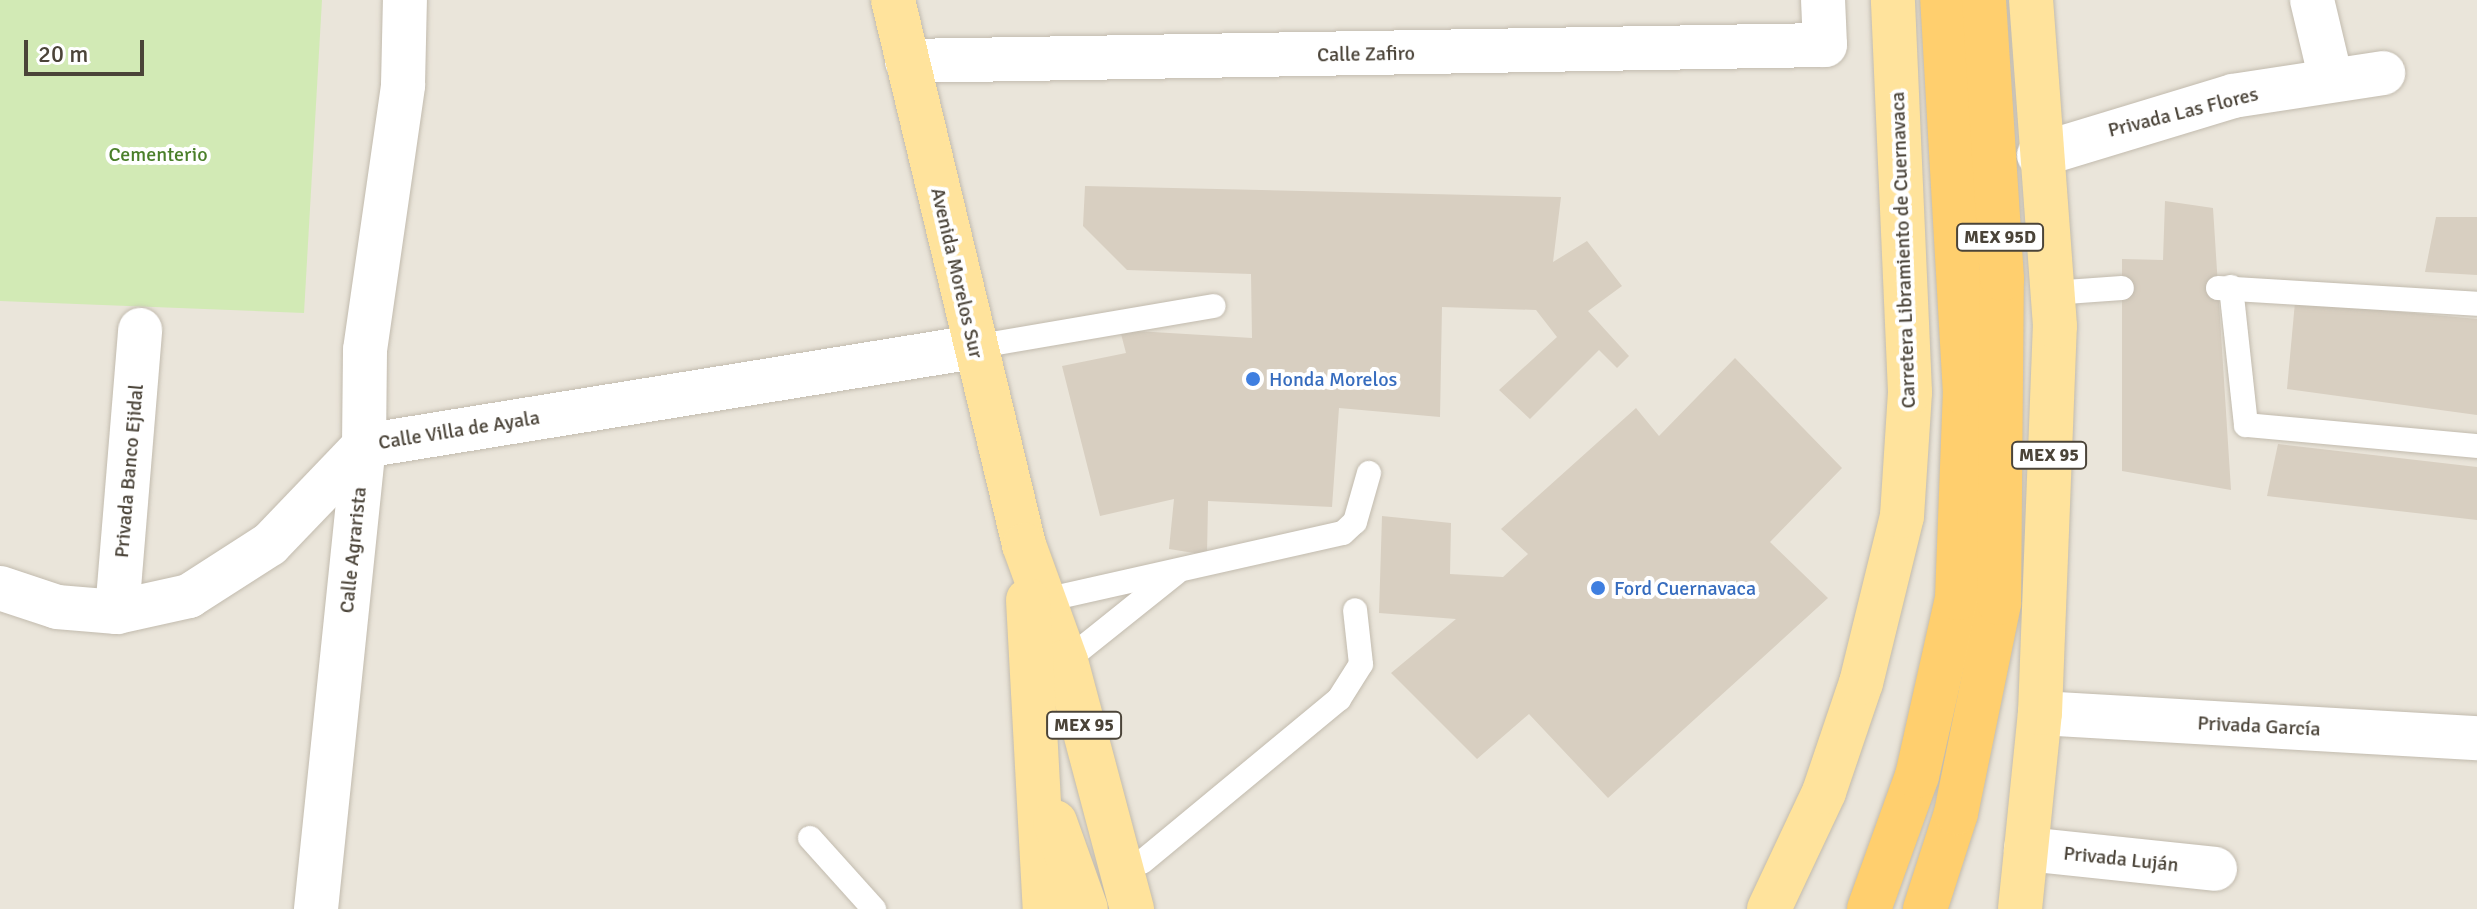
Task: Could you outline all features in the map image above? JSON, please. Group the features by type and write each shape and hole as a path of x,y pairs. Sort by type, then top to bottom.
{"highway":[{"name":"MEX 95D","path":"1925,909 1956,813 1999,603 1960,281 1942,0"},
{"name":"MEX 95D","path":"1869,909 1917,776 1954,612 1981,469 2002,279 1984,0"}],"main road":[{"name":"Avenida Morelos Sur","path":"893,0 1024,545"},
{"name":"Carretera Libramiento de Cuernavaca","path":"1773,903 1824,792 1881,614 1902,516 1910,392 1893,0"},
{"name":"MEX 95","path":"2020,909 2040,713 2052,293 2039,155 2031,0"},
{"name":"MEX 95","path":"1024,545 1080,708 1132,909"},
{"name":"MEX 95","path":"1024,545 1041,786 1045,909"},
{"path":"1080,708 1162,909"},
{"path":"1041,786 1086,909"}],"street":[{"name":"Calle Agrarista","path":"316,909 364,446 365,350 403,85 405,0"},
{"name":"Calle Zafiro","path":"907,61 1825,45 1823,0"},
{"path":"2312,0 2331,80"},
{"name":"Privada Las Flores","path":"2039,155 2142,119 2331,80 2383,73"},
{"name":"Privada Banco Ejidal","path":"117,612 140,330"},
{"name":"Calle Villa de Ayala","path":"0,588 57,607 117,612 189,596 270,544 364,446 974,347"},
{"name":"Privada García","path":"2040,713 2477,738"},
{"name":"Privada Luján","path":"2026,849 2215,869"}],"lane":[{"path":"2052,293 2122,288"},
{"path":"2477,304 2224,288 2246,425 2477,446"},
{"path":"974,347 1214,306"},
{"path":"1045,600 1343,533 1355,522 1369,473"},
{"path":"1066,661 1185,567"},
{"path":"1142,862 1339,699 1361,664 1355,610"},
{"path":"810,838 874,909"}],"shaded area":[{"path":"0,0 2477,0 2477,909 0,909"}],"green space":[{"name":"Cementerio","path":"0,0 322,0 304,313 0,301"}],"building":[{"name":"Honda Morelos","path":"1085,186 1561,197 1553,262 1587,241 1622,286 1588,311 1629,356 1617,368 1599,350 1530,419 1499,390 1557,337 1536,310 1442,307 1440,417 1339,408 1332,507 1208,501 1207,555 1169,549 1174,499 1100,516 1062,366 1126,353 1120,330 1252,338 1251,274 1127,270 1083,226"},
{"path":"2165,201 2213,208 2231,490 2122,471 2122,259 2163,260"},
{"path":"2436,217 2477,217 2477,275 2425,272"},
{"path":"2295,302 2477,319 2477,415 2287,389"},
{"name":"Ford Cuernavaca","path":"1735,358 1842,468 1770,542 1828,598 1608,798 1529,714 1477,759 1391,673 1456,619 1379,613 1382,516 1451,523 1450,574 1503,577 1528,554 1501,529 1636,408 1659,436"},
{"path":"2278,444 2477,467 2477,520 2267,496"}],"place":[{"name":"Honda Morelos","path":"1253,379"},
{"name":"Ford Cuernavaca","path":"1598,588"}]}
